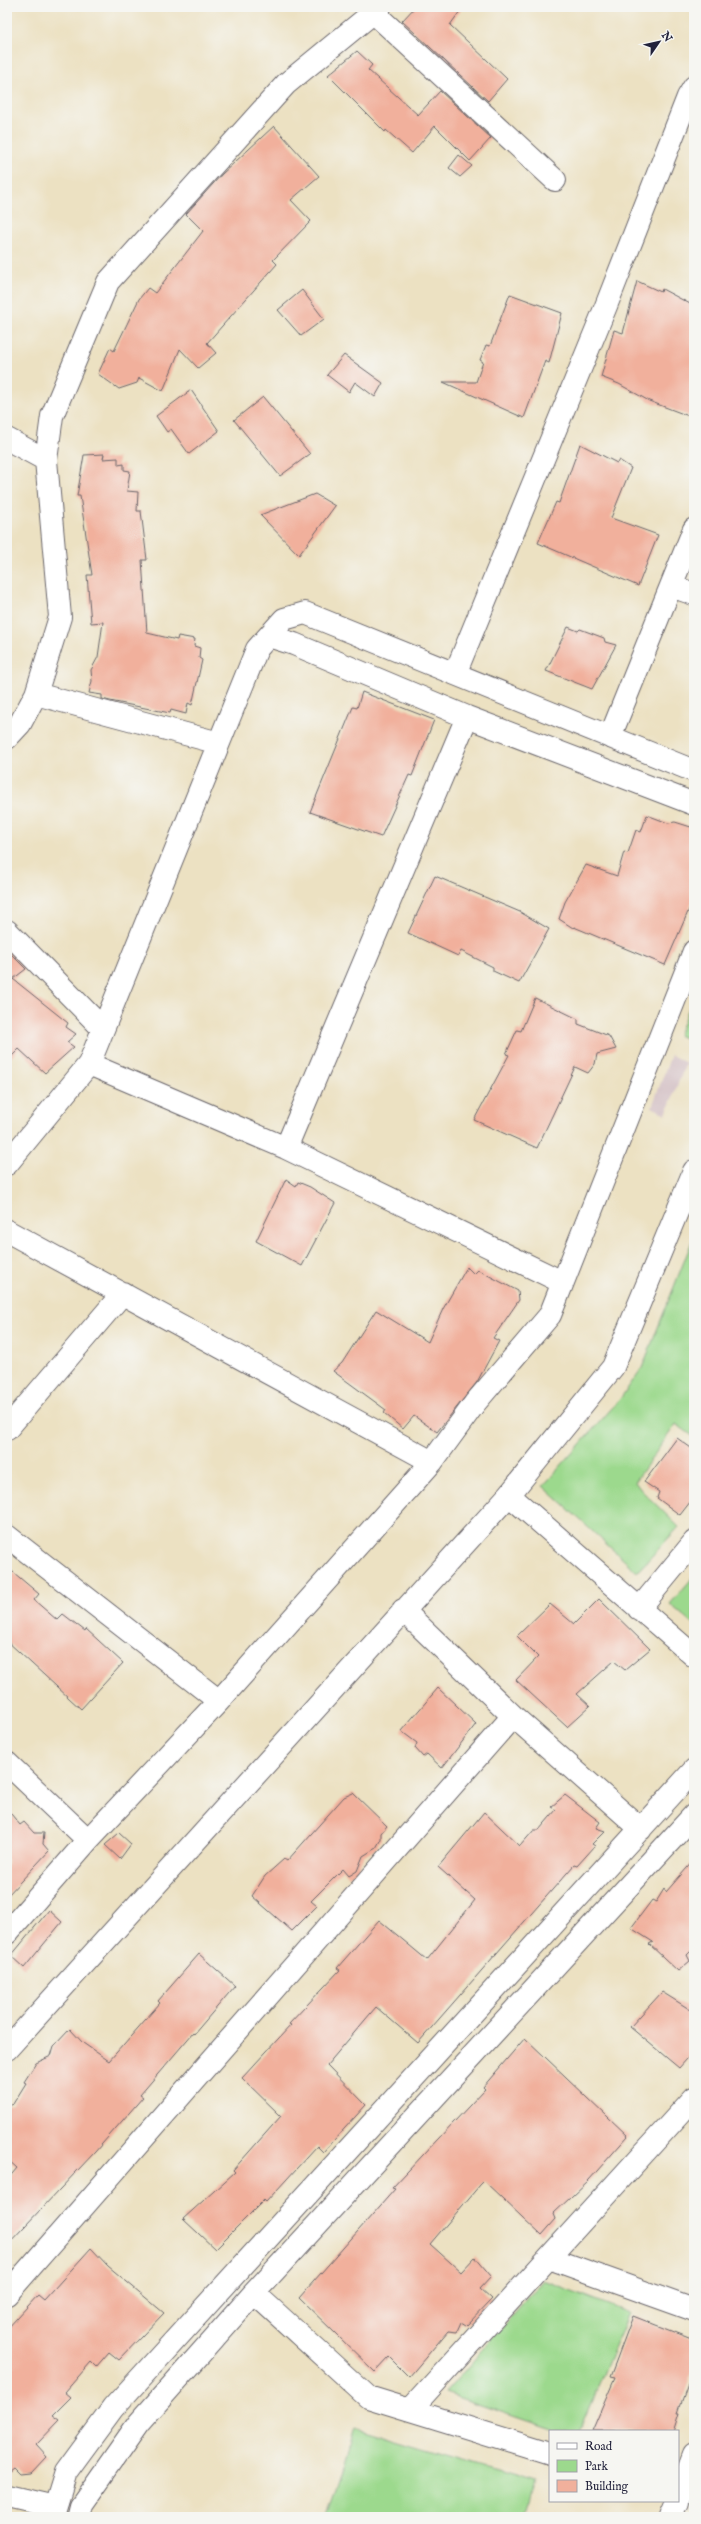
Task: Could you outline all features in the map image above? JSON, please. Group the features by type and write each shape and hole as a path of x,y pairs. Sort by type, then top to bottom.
{"street":[{"path":"11,728 36,694 60,617 46,460 52,416 108,282 286,84 377,10 555,180"},
{"path":"455,674 606,306 688,97 694,87"},
{"path":"7,439 46,460"},
{"path":"610,737 694,529"},
{"path":"671,586 694,594"},
{"path":"7,1164 89,1064 257,649 284,619 305,613 694,771"},
{"path":"269,636 294,644 467,717 694,804"},
{"path":"36,694 219,743"},
{"path":"286,1148 467,717"},
{"path":"7,931 103,1029"},
{"path":"7,1933 88,1840 219,1701 432,1462 475,1403 550,1315 694,951"},
{"path":"89,1064 286,1148 562,1282"},
{"path":"7,2049 403,1610 509,1495 613,1367 694,1171"},
{"path":"7,1231 432,1462"},
{"path":"7,1429 123,1293"},
{"path":"509,1495 694,1656"},
{"path":"7,1536 219,1701"},
{"path":"639,1609 694,1542"},
{"path":"403,1610 513,1716 641,1829"},
{"path":"7,2294 513,1716"},
{"path":"7,1763 88,1840"},
{"path":"7,2496 54,2512 66,2472 113,2408 694,1770"},
{"path":"78,2517 81,2505 138,2424 254,2293 694,1815"},
{"path":"410,2410 694,2098"},
{"path":"549,2258 694,2310"},
{"path":"254,2293 368,2397 549,2454"},
{"path":"679,2493 694,2455"},
{"path":"670,2517 676,2502"}],"shaded area":[{"path":"671,1055 686,1063 666,1114 652,1107"}],"green space":[{"path":"694,996 694,1042 678,1035"},
{"path":"694,1236 694,1437 676,1424 635,1482 641,1490 679,1527 637,1572 543,1486 620,1399 642,1368"},
{"path":"694,1576 694,1625 670,1604"},
{"path":"544,2280 629,2313 579,2430 554,2430 445,2393"},
{"path":"354,2428 534,2482 524,2517 326,2517"}],"building":[{"path":"415,7 463,7 450,25 507,79 488,101 402,21"},
{"path":"357,51 372,65 368,70 418,115 440,91 491,138 470,161 435,126 412,153 386,130 385,132 328,75"},
{"path":"274,126 319,176 291,200 311,221 273,260 277,264 207,343 216,353 198,368 180,349 163,391 139,378 137,383 119,389 98,374 110,348 114,351 139,299 148,288 155,293 203,231 186,214 222,174"},
{"path":"459,155 472,166 460,177 449,168"},
{"path":"637,281 661,292 662,289 694,306 694,418 649,401 619,384 601,377 614,330 623,333"},
{"path":"302,290 324,319 301,336 278,310"},
{"path":"510,294 562,313 549,363 545,361 524,418 443,382 476,382 483,362 480,360 486,345 490,346"},
{"path":"344,355 383,383 375,397 355,382 349,392 327,375"},
{"path":"191,390 219,431 189,454 171,429 167,432 156,416"},
{"path":"263,397 310,454 280,476 234,420"},
{"path":"580,444 617,463 619,460 631,468 611,518 658,535 638,586 538,543 556,502 559,503"},
{"path":"104,454 103,459 118,458 118,465 124,464 124,470 130,471 127,491 138,492 137,511 141,511 147,560 142,560 147,633 177,640 178,636 195,639 194,646 200,648 199,658 202,660 192,705 188,703 186,714 171,710 170,713 110,701 102,699 102,695 89,693 92,681 91,670 98,657 103,622 91,623 87,575 92,575 80,496 77,496 84,455"},
{"path":"315,494 335,506 299,555 260,515"},
{"path":"568,627 578,631 580,629 604,638 605,642 616,645 592,689 546,671"},
{"path":"362,692 434,720 412,776 409,775 381,837 310,812 353,707 357,708"},
{"path":"647,815 668,823 675,822 694,828 694,898 665,965 574,927 573,928 559,919 565,902 586,865 617,876 624,852 628,853 636,830 641,832"},
{"path":"435,876 520,912 549,929 519,983 493,971 493,967 461,951 458,956 408,933"},
{"path":"7,950 26,969 13,979 68,1023 66,1027 76,1034 67,1042 74,1047 45,1073 19,1049 7,1061"},
{"path":"535,998 578,1019 578,1024 609,1036 616,1049 597,1054 595,1064 588,1073 575,1067 537,1148 474,1120 509,1055 506,1054 517,1030 521,1031"},
{"path":"286,1179 296,1186 298,1182 310,1187 335,1203 302,1266 256,1241"},
{"path":"467,1267 474,1274 478,1270 518,1291 519,1300 493,1338 499,1341 477,1382 437,1432 414,1416 403,1429 384,1413 386,1410 333,1371 342,1363 376,1310 428,1342 443,1309"},
{"path":"677,1438 694,1450 694,1497 680,1515 657,1498 659,1492 644,1482"},
{"path":"7,1567 39,1594 34,1600 57,1620 63,1614 85,1631 86,1629 123,1663 81,1709 7,1641"},
{"path":"599,1599 650,1649 625,1670 614,1661 577,1694 590,1706 567,1727 516,1680 538,1657 517,1636 550,1604 574,1624"},
{"path":"438,1688 476,1724 442,1768 427,1754 423,1757 415,1748 417,1743 401,1731"},
{"path":"353,1793 387,1826 381,1833 381,1839 376,1848 363,1856 357,1871 349,1876 343,1869 311,1901 317,1906 292,1931 252,1896 265,1876 284,1859 287,1861 344,1797"},
{"path":"565,1795 600,1822 596,1828 605,1831 592,1844 595,1846 577,1866 574,1865 418,2043 376,2007 327,2065 366,2105 323,2152 317,2146 266,2202 264,2200 215,2249 183,2219 235,2172 233,2170 281,2116 242,2078 291,2025 289,2024 340,1970 337,1968 379,1920 427,1960 475,1900 438,1867 484,1812 520,1846 534,1830 539,1830 556,1810 551,1807"},
{"path":"7,1809 20,1825 24,1822 34,1833 44,1833 43,1844 49,1851 7,1896"},
{"path":"119,1833 131,1844 120,1859 105,1845"},
{"path":"694,1860 694,1948 687,1955 690,1961 678,1971 649,1944 653,1942 631,1928 652,1900 656,1902 664,1889 666,1892"},
{"path":"49,1910 62,1922 24,1968 11,1956"},
{"path":"199,1954 235,1986 140,2095 143,2097 95,2152 7,2245 7,2180 17,2168 7,2159 7,2106 13,2104 36,2063 51,2056 54,2046 70,2029 83,2043 109,2061 160,2003 158,2001"},
{"path":"662,1992 694,2012 694,2051 679,2068 630,2027"},
{"path":"525,2038 628,2136 589,2180 553,2214 555,2219 541,2235 484,2181 430,2244 461,2272 475,2257 491,2276 480,2288 492,2299 466,2326 461,2323 457,2332 448,2331 409,2377 389,2357 375,2372 299,2298 395,2189 392,2188 485,2089 483,2087"},
{"path":"91,2248 108,2266 164,2313 119,2360 109,2352 96,2367 91,2362 65,2392 71,2397 53,2415 60,2420 36,2445 47,2457 32,2473 22,2474 16,2468 7,2475 7,2329 38,2295 44,2300"},
{"path":"633,2316 694,2340 694,2367 678,2412 680,2412 674,2430 592,2430 615,2378 610,2377"}]}
